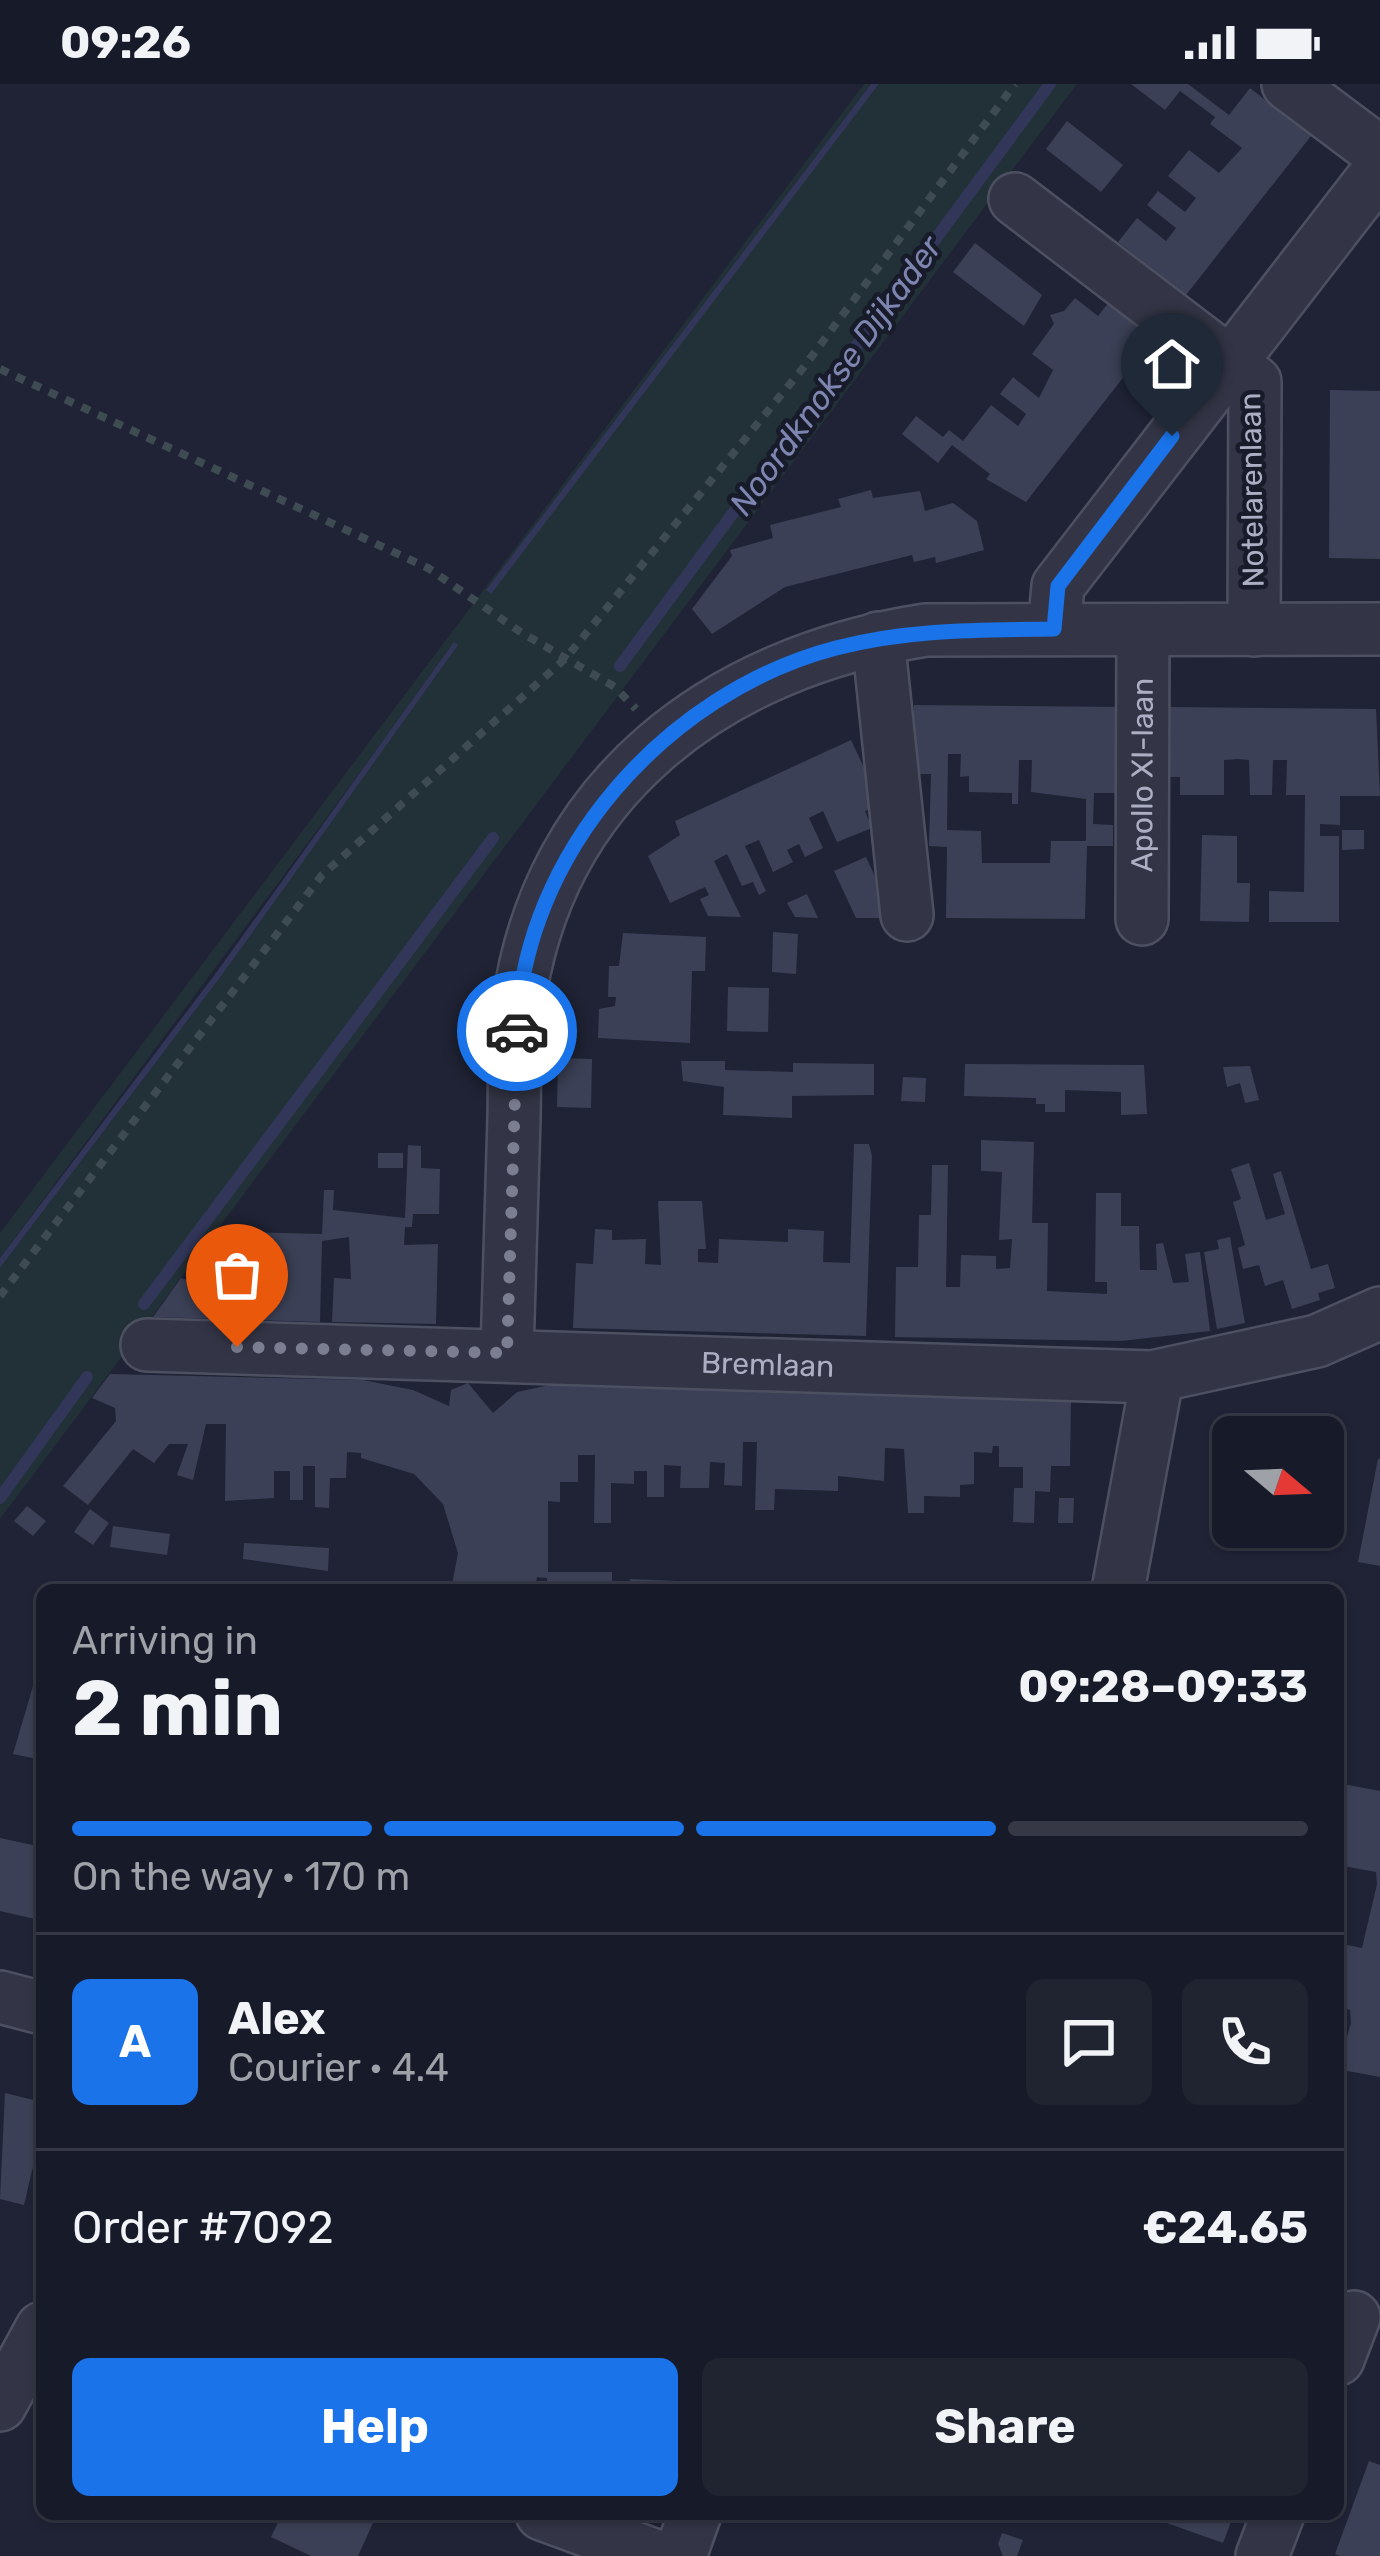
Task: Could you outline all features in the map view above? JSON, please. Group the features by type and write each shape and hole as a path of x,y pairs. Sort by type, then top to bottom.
{"street":[{"path":"1288,84 1380,153"},
{"name":"Notelarenlaan","path":"1054,629 1058,586 1380,169"},
{"path":"1015,199 1229,361"},
{"name":"Notelarenlaan","path":"1229,361 1255,382 1254,630"},
{"path":"507,1353 518,1008 536,928 570,853 616,788 664,739 712,702 765,673 878,638 926,630 1380,629"},
{"name":"Apollo XI-laan","path":"1142,919 1144,631"},
{"path":"878,638 907,915"},
{"name":"Bremlaan","path":"147,1345 1152,1377 1317,1341 1380,1313"},
{"path":"1119,1584 1154,1395 1152,1377"},
{"path":"0,1996 36,2006"},
{"path":"0,2405 36,2339"},
{"path":"558,2520 656,2556"},
{"path":"680,2556 692,2520"},
{"path":"1262,2556 1276,2520"}],"path":[{"path":"0,1296 322,875 566,658 802,368 1015,84"},
{"path":"0,369 428,568 615,687 664,739"}],"shaded area":[{"path":"864,84 871,84 487,589 490,593 879,84 1077,84 0,1519 0,1268 222,975 456,643 0,1258 0,1233"}],"water":[{"path":"871,84 879,84 491,594 486,590"},
{"path":"454,642 458,645 222,975 0,1268 0,1258 216,973"}],"building":[{"path":"1131,84 1188,84 1229,115 1250,88 1311,136 1186,295 1118,242 1137,218 1166,241 1176,228 1147,205 1158,191 1185,212 1196,198 1168,176 1189,150 1219,173 1242,148 1210,124 1215,117 1180,91 1165,110"},
{"path":"1067,121 1123,165 1101,192 1046,149"},
{"path":"975,243 1042,295 1024,326 953,272"},
{"path":"1075,298 1098,316 1109,302 1154,338 1026,502 986,479 990,474 952,445 938,463 902,434 916,416 943,437 949,430 963,441 991,405 1018,426 1026,414 1000,394 1013,377 1039,398 1053,370 1032,354 1054,324 1050,315 1064,311"},
{"path":"1330,390 1380,391 1380,559 1329,558"},
{"path":"871,490 873,498 920,491 925,511 953,503 977,521 984,550 936,563 935,557 914,562 912,555 785,587 712,634 692,609 732,556 730,550 773,538 770,525 841,507 838,499"},
{"path":"914,705 1122,707 1121,793 1094,793 1093,824 1113,825 1113,846 1087,846 1085,919 946,918 947,847 929,846 931,774 914,774","holes":["948,754 961,754 960,777 969,776 969,792 1012,793 1012,804 1018,804 1019,760 1032,760 1031,792 1086,799 1086,841 1051,841 1050,863 982,863 981,831 947,830"]},
{"path":"1168,707 1376,709 1380,796 1340,796 1340,825 1320,824 1320,836 1339,836 1339,922 1269,922 1269,891 1304,892 1305,795 1286,795 1287,760 1273,760 1272,795 1250,795 1249,760 1237,759 1224,760 1224,795 1180,795 1180,777 1168,777"},
{"path":"851,740 881,804 865,811 872,828 837,842 823,811 809,818 823,848 805,857 799,844 787,850 793,862 773,872 759,840 745,846 766,891 759,895 753,882 742,886 727,854 714,861 741,917 708,916 700,899 709,895 705,887 670,903 648,856 680,835 675,821"},
{"path":"1342,830 1364,830 1364,849 1342,850"},
{"path":"1202,835 1237,836 1237,883 1250,883 1249,922 1200,921"},
{"path":"866,857 894,918 856,918 834,871"},
{"path":"807,894 818,918 795,917 787,903"},
{"path":"773,932 798,934 796,974 772,972"},
{"path":"623,933 706,937 705,971 692,971 690,1043 598,1038 599,1009 615,1006 616,997 608,997 609,966 619,966"},
{"path":"728,987 769,988 768,1032 727,1031"},
{"path":"558,1058 592,1059 591,1108 557,1107"},
{"path":"681,1061 725,1061 725,1070 793,1072 793,1063 874,1064 874,1095 792,1096 792,1118 723,1115 724,1087 683,1081"},
{"path":"965,1064 1144,1065 1147,1114 1121,1115 1121,1092 1065,1090 1065,1112 1045,1112 1045,1104 1036,1104 1036,1098 964,1096"},
{"path":"1250,1066 1259,1100 1245,1103 1240,1083 1227,1087 1223,1067"},
{"path":"903,1077 926,1078 925,1102 901,1101"},
{"path":"981,1140 1034,1142 1032,1223 1048,1223 1047,1291 1107,1294 1107,1282 1095,1282 1096,1193 1121,1193 1121,1226 1139,1226 1140,1270 1157,1270 1156,1244 1163,1243 1173,1283 1189,1282 1185,1254 1200,1252 1210,1331 1121,1341 895,1337 896,1267 918,1267 919,1215 931,1215 932,1165 948,1165 946,1287 960,1287 961,1255 996,1256 996,1269 1010,1268 1012,1239 999,1240 1002,1172 981,1171"},
{"path":"854,1144 869,1144 872,1156 866,1336 573,1328 576,1263 593,1264 595,1229 612,1230 612,1240 646,1239 645,1264 661,1265 658,1201 702,1201 706,1249 698,1249 698,1262 718,1263 719,1239 788,1242 788,1229 824,1231 823,1262 850,1263"},
{"path":"408,1145 421,1146 421,1168 440,1169 439,1214 413,1214 412,1227 405,1227 404,1245 438,1244 436,1324 332,1322 334,1278 351,1279 349,1237 322,1241 320,1322 153,1317 181,1278 190,1281 216,1249 241,1249 240,1232 322,1234 324,1190 334,1190 333,1210 405,1218"},
{"path":"378,1153 403,1153 403,1168 378,1168"},
{"path":"1249,1163 1266,1220 1285,1214 1273,1174 1281,1171 1311,1269 1328,1264 1335,1288 1318,1293 1320,1300 1292,1309 1283,1280 1265,1286 1259,1265 1243,1269 1238,1248 1245,1245 1233,1202 1241,1199 1231,1169"},
{"path":"1230,1237 1245,1323 1217,1329 1204,1252 1219,1249 1217,1240"},
{"path":"110,1374 363,1380 413,1390 449,1406 451,1390 468,1383 493,1413 517,1392 550,1385 1071,1399 1070,1466 1051,1466 1050,1492 1035,1491 1034,1523 1013,1522 1014,1488 1023,1488 1023,1467 999,1467 999,1446 993,1446 992,1453 974,1452 974,1484 960,1485 960,1497 924,1496 924,1513 908,1513 904,1449 885,1448 884,1481 838,1476 838,1491 775,1489 774,1510 755,1510 757,1442 743,1442 742,1486 724,1485 725,1463 710,1462 709,1488 680,1488 681,1466 664,1465 664,1497 647,1497 647,1471 634,1471 634,1484 611,1483 611,1523 594,1523 595,1455 578,1455 578,1482 560,1482 560,1502 548,1501 548,1572 612,1572 612,1584 547,1584 547,1578 537,1577 536,1584 452,1584 458,1553 443,1504 414,1474 361,1458 361,1453 347,1452 346,1478 330,1478 329,1508 315,1507 315,1466 303,1466 303,1500 290,1500 290,1471 274,1471 274,1498 225,1501 226,1424 206,1424 193,1480 177,1475 188,1444 169,1444 154,1463 133,1449 88,1505 63,1486 116,1421 115,1408 92,1398"},
{"path":"1380,1459 1380,1566 1358,1562"},
{"path":"1059,1498 1074,1498 1073,1523 1058,1523"},
{"path":"27,1506 46,1521 33,1536 14,1521"},
{"path":"90,1509 109,1523 93,1545 74,1532"},
{"path":"113,1526 170,1534 167,1555 110,1547"},
{"path":"244,1543 329,1548 328,1571 243,1559"},
{"path":"630,1579 677,1581 677,1584 630,1584"},
{"path":"33,1686 36,1687 36,1759 13,1754"},
{"path":"1344,1784 1380,1791 1380,2077 1344,2070 1351,2023 1350,2010 1344,2008 1347,1945 1362,1948 1376,1872 1344,1866"},
{"path":"0,1838 36,1846 35,1919 0,1911"},
{"path":"5,2093 36,2101 36,2154 24,2205 0,2199"},
{"path":"1369,2461 1380,2465 1380,2556 1340,2556 1335,2554"},
{"path":"279,2520 374,2520 358,2556 311,2556 271,2537"},
{"path":"1161,2520 1232,2520 1223,2543"},
{"path":"1002,2533 1023,2540 1017,2556 1003,2556 998,2544"}],"waterway":[{"name":"Noordknokse Dijkader","path":"620,666 1050,84"},
{"name":"Noordknokse Dijkader","path":"144,1304 493,838"},
{"name":"Noordknokse Dijkader","path":"0,1498 87,1377"}],"way so far":[{"path":"237,1347 507,1353 517,1031"}],"route":[{"path":"517,1031 536,928 570,853 616,788 664,739 712,702 765,673 830,649 926,630 1054,629 1058,586 1172,436"}]}
